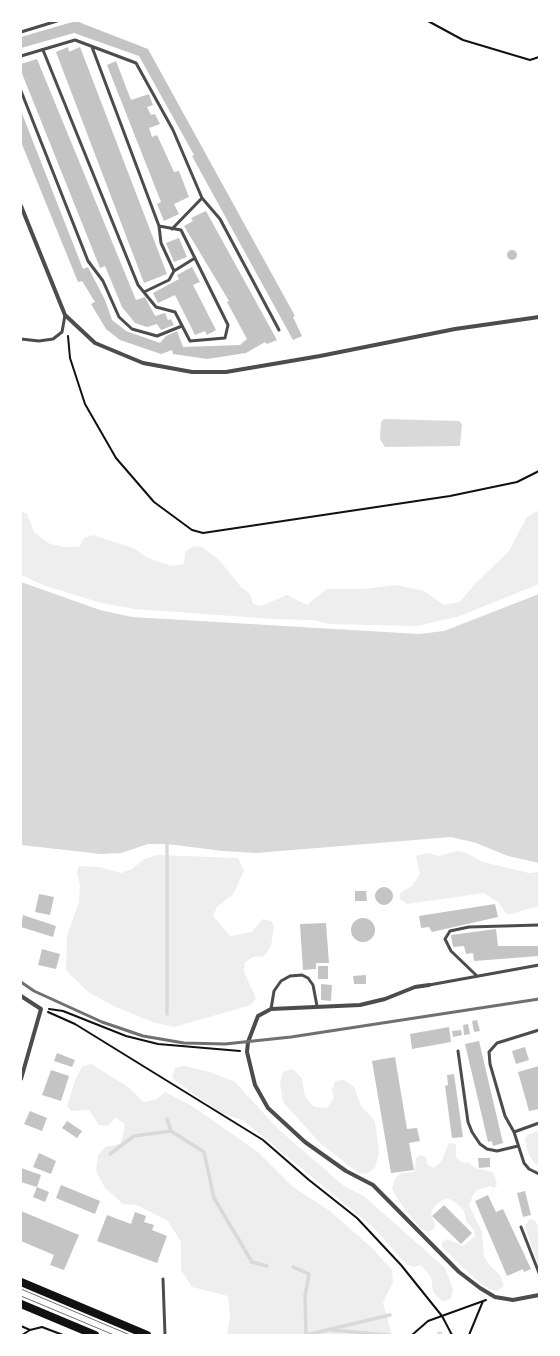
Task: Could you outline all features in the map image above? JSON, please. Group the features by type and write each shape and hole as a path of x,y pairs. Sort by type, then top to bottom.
{"main road":[{"path":"21,1282 147,1335"},
{"path":"21,1304 95,1335"}],"street":[{"path":"21,206 65,315 95,343 143,363 192,372 234,370 320,356 455,329 539,317"},
{"path":"429,985 360,1005 271,1008 258,1016 248,1042 247,1052 255,1085 268,1108 305,1142 346,1171 373,1185 459,1272 480,1288 495,1297 513,1300 539,1295"},
{"path":"21,996 41,1009 21,1079"}],"lane":[{"path":"21,32 56,21"},
{"path":"21,56 75,40 136,63 173,130 202,198 220,219 278,330"},
{"path":"92,46 159,226 161,243 174,271"},
{"path":"43,50 138,285 156,307 175,312 190,341 224,338 228,325 180,230 159,226"},
{"path":"21,91 88,261 103,280 119,317 132,329 156,336 182,326"},
{"path":"172,229 202,198"},
{"path":"144,292 169,280 174,271 195,258"},
{"path":"21,339 39,341 53,339 62,332 65,315"},
{"path":"477,976 451,951 445,939 450,931 468,927 539,925"},
{"path":"429,985 539,965"},
{"path":"271,1008 274,991 281,981 290,976 302,975 308,978 313,986 317,1006"},
{"path":"539,1030 497,1043 489,1052 490,1064 505,1116 514,1132 524,1163 529,1169 539,1174"},
{"path":"458,1051 468,1122 472,1132 480,1144 487,1148 497,1151 518,1146"},
{"path":"514,1132 539,1123"},
{"path":"521,1227 539,1273"},
{"path":"163,1279 165,1335"}],"path":[{"path":"428,21 463,40 530,60 539,57"},
{"path":"65,315 70,358 85,404 116,458 154,502 192,530 203,533 450,496 518,482 539,471"},
{"path":"41,1009 63,1011 126,1036 158,1044 247,1052"},
{"path":"41,1009 75,1024 262,1140 357,1218 401,1265 442,1316 452,1335"},
{"path":"412,1335 428,1321 495,1297"},
{"path":"468,1335 482,1301"},
{"path":"21,1326 30,1330"},
{"path":"22,1335 30,1330 42,1327 63,1335"}],"shaded area":[{"path":"384,419 459,421 462,424 460,446 385,447 380,439 381,422"},
{"path":"539,510 539,584 460,616 417,626 329,624 313,620 274,619 135,609 101,603 43,585 21,575 21,511 27,514 34,532 48,543 63,547 79,547 84,538 93,535 133,548 148,558 171,566 184,564 185,552 194,546 202,547 220,561 241,587 250,594 253,604 261,606 287,595 307,605 327,589 363,589 397,585 424,591 444,605 460,602 474,585 509,551 527,517"},
{"path":"21,582 100,610 132,617 419,634 444,631 539,594 539,863 508,856 476,843 451,837 256,853 223,851 167,844 148,844 121,853 101,854 21,845"},
{"path":"457,851 466,853 483,862 529,873 539,872 539,907 530,908 513,914 506,914 499,903 484,893 407,904 400,899 400,893 412,886 420,874 416,856 427,853 439,856"},
{"path":"157,855 238,858 244,871 233,894 217,907 213,916 230,936 252,932 263,919 271,921 274,926 271,946 264,956 253,957 245,962 244,972 256,998 251,1005 174,1027 152,1022 116,1007 88,992 66,970 67,936 79,902 80,885 77,872 79,866 99,867 121,873 132,869 144,859"},
{"path":"91,1064 128,1087 144,1102 157,1099 165,1092 192,1106 258,1152 293,1187 330,1211 373,1249 392,1270 393,1282 383,1303 392,1335 227,1335 230,1315 228,1296 192,1287 181,1270 181,1242 168,1221 137,1205 123,1204 105,1188 96,1171 98,1155 105,1147 120,1144 125,1124 116,1118 107,1126 99,1125 89,1110 71,1111 67,1106 76,1078 82,1067"},
{"path":"184,1066 210,1072 235,1082 278,1129 344,1186 365,1197 445,1268 453,1289 451,1299 442,1301 433,1292 431,1277 421,1265 413,1267 405,1263 374,1228 244,1121 219,1112 172,1078 175,1068"},
{"path":"292,1069 302,1078 305,1097 314,1107 327,1108 334,1098 332,1090 335,1081 344,1080 354,1087 361,1106 375,1121 379,1152 375,1168 366,1174 358,1173 319,1142 283,1102 280,1083 283,1072"},
{"path":"539,1130 539,1166 534,1163 528,1153 525,1140 527,1135"},
{"path":"449,1143 456,1144 456,1157 461,1162 469,1163 475,1168 493,1172 496,1180 497,1185 494,1188 490,1186 477,1190 469,1205 482,1232 484,1256 490,1266 500,1275 504,1286 497,1291 489,1289 475,1279 442,1247 442,1242 447,1239 463,1246 475,1236 474,1230 466,1221 464,1211 455,1202 447,1198 434,1207 431,1213 435,1225 434,1229 428,1232 420,1228 398,1200 392,1189 395,1179 401,1173 414,1172 416,1158 421,1155 426,1157 427,1164 433,1168 438,1165 442,1160"},
{"path":"530,1219 535,1221 538,1227 539,1267 525,1227"}],"building":[{"path":"76,21 148,49 295,316 293,317 302,336 293,340 139,56 74,33 21,48 21,37"},
{"path":"68,47 69,52 80,47 167,274 144,283 56,52"},
{"path":"37,59 136,300 145,297 155,316 165,313 168,320 171,319 174,325 161,330 157,324 147,327 135,323 122,307 105,266 100,268 21,71 21,64"},
{"path":"116,61 131,100 149,94 153,105 147,107 151,115 155,114 160,124 149,128 152,137 157,135 174,172 179,171 189,197 174,204 179,214 164,221 157,204 161,202 107,65"},
{"path":"21,111 83,269 88,267 105,300 112,320 126,331 160,343 166,336 177,331 183,347 240,345 247,339 227,302 229,301 184,226 193,221 191,218 206,211 277,340 267,344 265,342 246,353 207,359 173,354 172,350 161,354 120,340 106,329 91,304 95,302 82,281 78,282 21,142"},
{"path":"179,238 187,257 174,262 166,243"},
{"path":"510,250 514,250 516,251 516,259 510,260 507,257 507,253"},
{"path":"192,267 200,282 193,285 216,330 207,335 205,331 195,335 175,295 158,303 153,293 179,279 177,275"},
{"path":"384,887 390,890 393,896 390,902 384,905 378,902 375,896 378,890"},
{"path":"355,891 366,891 367,901 355,901"},
{"path":"39,894 54,897 50,915 35,912"},
{"path":"495,904 498,917 432,932 429,927 421,928 419,916"},
{"path":"23,915 56,926 53,937 21,927"},
{"path":"363,918 372,921 375,930 372,939 363,942 354,939 351,930 354,921"},
{"path":"326,923 329,963 316,963 316,969 303,970 300,924"},
{"path":"496,929 498,946 539,946 539,956 474,961 473,953 466,954 464,946 453,947 451,935"},
{"path":"42,949 60,954 56,969 38,965"},
{"path":"318,966 328,966 328,979 318,979"},
{"path":"366,975 366,984 354,984 353,976"},
{"path":"321,984 332,985 331,1001 321,1000"},
{"path":"477,1020 480,1031 474,1032 472,1021"},
{"path":"468,1024 470,1034 464,1035 463,1025"},
{"path":"449,1027 451,1042 412,1049 410,1034"},
{"path":"461,1030 462,1035 453,1037 452,1031"},
{"path":"479,1041 503,1143 493,1146 492,1141 488,1142 465,1044"},
{"path":"525,1047 529,1060 516,1064 512,1051"},
{"path":"57,1053 75,1060 72,1067 54,1061"},
{"path":"395,1057 407,1129 417,1128 420,1141 409,1143 414,1170 391,1173 372,1061"},
{"path":"539,1066 539,1109 529,1111 518,1072"},
{"path":"51,1070 69,1076 61,1101 42,1095"},
{"path":"454,1074 463,1137 452,1138 445,1086 448,1085 447,1075"},
{"path":"30,1111 47,1118 42,1131 24,1124"},
{"path":"67,1121 82,1131 77,1138 62,1128"},
{"path":"39,1153 56,1161 51,1174 33,1167"},
{"path":"478,1158 490,1158 490,1167 479,1168"},
{"path":"21,1168 41,1175 37,1187 21,1182"},
{"path":"61,1185 100,1201 95,1214 56,1198"},
{"path":"37,1187 49,1192 45,1202 33,1197"},
{"path":"525,1191 531,1215 523,1217 517,1193"},
{"path":"488,1195 496,1212 503,1209 531,1269 524,1272 523,1269 507,1276 475,1201"},
{"path":"444,1205 472,1233 461,1244 432,1216"},
{"path":"21,1211 79,1235 64,1270 50,1265 54,1255 21,1241"},
{"path":"135,1212 146,1216 144,1222 154,1225 152,1230 167,1236 157,1263 97,1241 107,1215 131,1224"}],"waterway":[{"path":"167,841 167,1014"},
{"path":"167,1119 171,1131 204,1152 214,1198 252,1262 267,1266"},
{"path":"110,1154 134,1136 171,1131"},
{"path":"293,1267 309,1274 305,1296 306,1335"},
{"path":"306,1335 390,1315"},
{"path":"332,1330 389,1335"},
{"path":"438,1335 440,1333 441,1335"}],"tram line":[{"path":"21,1289 130,1335"},
{"path":"21,1296 114,1335"}],"railway":[{"path":"21,982 34,991 102,1022 143,1036 184,1043 225,1044 291,1037 539,999"}]}
